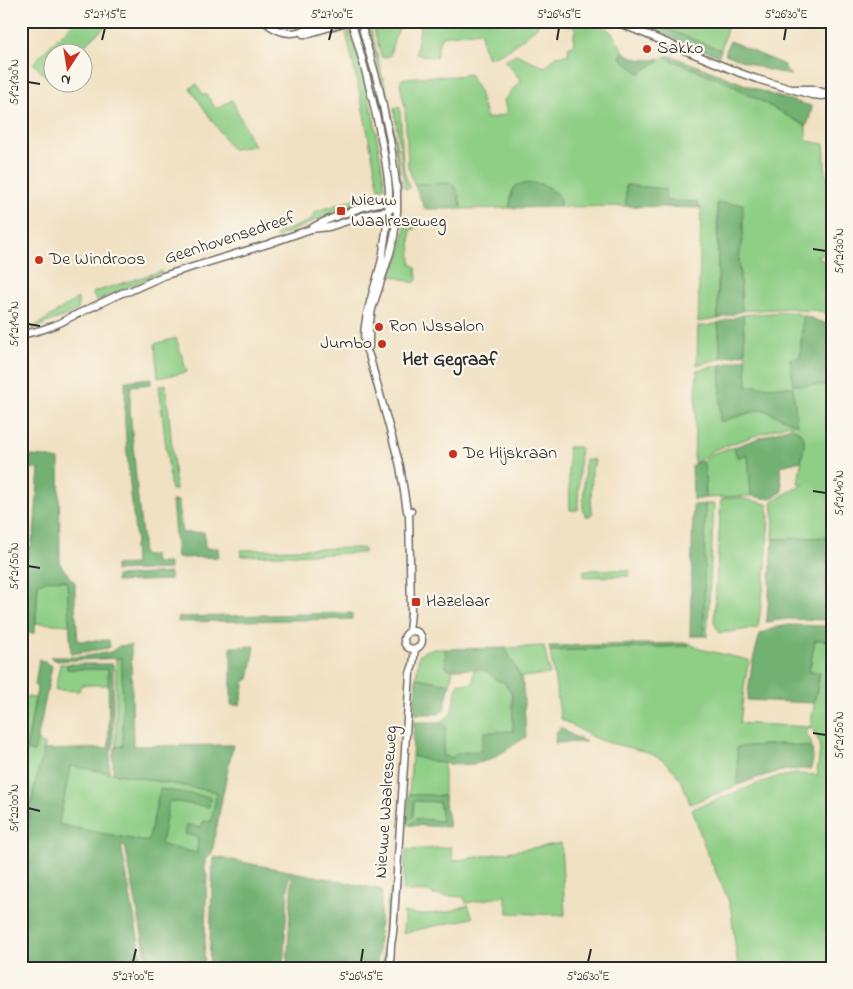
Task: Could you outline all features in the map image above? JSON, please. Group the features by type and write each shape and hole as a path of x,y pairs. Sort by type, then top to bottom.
{"street":[{"path":"264,21 277,31 290,34 328,21"},
{"path":"297,33 307,34 350,21 366,75 382,146 388,179 389,203 382,258 367,310 365,337 411,502 409,514 412,631"},
{"path":"360,21 376,74 391,145 397,192 396,228 365,337"},
{"path":"614,21 740,73 792,89 813,89 831,94"},
{"name":"Geenhovensedreef","path":"311,229 316,225 355,210 379,203 389,203"},
{"path":"389,203 397,206"},
{"name":"Geenhovensedreef","path":"21,335 40,331 61,323 122,293 163,276 311,229 329,227 397,206"},
{"path":"412,631 420,634 422,641 420,646 412,648 406,645 404,640 405,635 412,631"},
{"name":"Nieuwe Waalreseweg","path":"391,968 409,665 412,648"}],"green space":[{"path":"75,21 112,21 88,42 54,42"},
{"path":"398,21 399,29 394,39 390,56 382,58 374,30 375,27"},
{"path":"421,21 538,21 538,26 509,50 488,58 483,46 481,31 442,36 436,58 416,54"},
{"path":"548,21 579,22 603,26 613,34 624,52 620,57 640,73 664,57 730,84 806,126 808,141 824,144 825,174 832,178 832,252 816,256 824,261 832,258 832,316 824,312 792,308 742,311 739,258 743,236 742,204 717,204 718,319 698,322 701,208 696,202 665,201 665,189 626,185 626,206 560,207 560,201 547,186 517,185 512,192 509,208 462,209 457,190 450,183 414,184 408,166 405,108 400,84 402,79 469,74 479,92 487,119 507,114 504,100 521,80 504,60 516,54 545,67 556,56 568,55 569,46 573,46 575,27"},
{"path":"629,21 646,21 721,50 719,56"},
{"path":"646,21 729,21 721,50"},
{"path":"370,26 388,99 398,156 402,187 400,188 395,147 383,87 367,27"},
{"path":"350,32 374,119 385,187 379,189 346,33"},
{"path":"730,41 784,65 791,75 764,69 725,54"},
{"path":"624,52 632,57 641,59 660,58 640,73 620,57"},
{"path":"42,54 42,73 33,63"},
{"path":"669,55 772,95 811,106 808,123 806,126 730,84 664,57"},
{"path":"197,84 203,95 206,94 216,109 232,100 254,146 231,148 190,88"},
{"path":"400,107 404,172 410,188 405,189 394,109"},
{"path":"450,183 454,185 462,209 425,209 414,184"},
{"path":"533,183 544,186 558,194 560,207 509,208 514,188 520,184"},
{"path":"626,185 665,189 666,201 696,202 701,208 626,206"},
{"path":"374,192 374,201 339,210 276,238 278,233 310,221 314,212"},
{"path":"717,203 743,204 743,236 739,258 742,311 718,319 718,216"},
{"path":"406,223 415,223 415,229 410,230 411,264 416,267 417,280 414,283 390,275 400,255"},
{"path":"162,271 162,273 97,301 92,294 94,292"},
{"path":"78,298 78,310 33,330 31,329"},
{"path":"783,312 803,315 800,359 790,359 793,384 832,385 832,537 773,539 774,517 772,503 774,500 804,484 798,483 804,445 802,434 789,424 714,450 694,463 697,370 721,365 720,422 762,409 797,425 747,387 743,315"},
{"path":"743,315 745,353 721,358 718,323"},
{"path":"803,315 832,326 832,385 793,385 790,358 800,358"},
{"path":"718,323 721,358 697,365 698,326"},
{"path":"176,338 187,372 158,378 155,344"},
{"path":"746,358 747,386 793,387 797,425 762,409 720,422 721,365"},
{"path":"151,378 151,384 131,386 130,409 143,543 142,552 145,556 154,555 155,563 169,563 169,569 115,571 115,565 135,564 134,545 136,542 125,423 125,381"},
{"path":"166,384 176,490 171,490 159,386"},
{"path":"790,427 804,437 801,461 781,466 782,492 769,498 751,496 748,456 737,457 734,447"},
{"path":"568,447 580,447 578,510 570,510"},
{"path":"734,447 737,457 748,456 751,496 706,498 703,461 714,453"},
{"path":"21,455 59,460 60,563 69,577 75,582 78,641 109,640 110,647 108,648 71,654 67,581 63,580 38,583 35,633 21,633 28,547 31,547 34,534 39,469 21,467"},
{"path":"585,459 595,460 592,468 591,509 593,513 589,516 586,516 583,511"},
{"path":"703,461 706,498 693,500 692,465"},
{"path":"741,498 767,504 769,513 766,568 758,628 720,633 714,623 721,500"},
{"path":"172,501 178,501 182,533 204,532 205,548 218,548 219,557 177,558"},
{"path":"705,504 714,504 707,637 704,636"},
{"path":"705,504 704,636 690,636 693,505"},
{"path":"832,537 832,555 825,589 832,590 832,620 788,619 766,622 773,539"},
{"path":"364,549 364,553 242,556 241,550"},
{"path":"584,570 630,571 629,576 584,577"},
{"path":"170,573 170,580 116,582 116,576"},
{"path":"51,579 67,581 70,625 36,623 38,583"},
{"path":"352,613 352,619 178,622 178,617"},
{"path":"788,625 832,626 832,641 815,640 809,672 820,672 814,703 747,700 752,663 760,634"},
{"path":"815,640 832,641 832,968 738,968 728,899 707,853 692,809 773,778 796,774 818,775 819,745 817,737 810,727 820,673 809,672"},
{"path":"689,643 700,649 749,660 740,723 810,727 805,731 812,747 780,744 737,747 738,785 690,804 684,787 676,773 657,757 633,748 602,741 561,719 550,651 688,646"},
{"path":"689,643 688,646 550,651 549,646"},
{"path":"131,645 133,746 233,745 212,853 205,860 207,875 204,967 148,966 125,846 121,845 143,965 110,964 86,968 21,968 21,857 25,848 21,850 21,847 44,750 109,748 108,669 67,669 67,664 113,664 113,747 110,754 109,773 70,767 60,825 148,842 160,789 210,797 209,807 169,801 161,845 197,853 198,839 197,837 185,834 187,825 201,828 203,821 211,822 217,792 113,773 113,754 116,747 123,746 122,658 57,661 50,657 87,656 111,652 119,646"},
{"path":"255,646 249,679 245,681 240,705 231,705 231,647"},
{"path":"544,646 550,674 520,677 505,648"},
{"path":"505,648 523,684 526,737 495,756 477,763 448,764 412,756 414,722 441,722 446,727 443,756 452,758 457,753 481,751 484,732 513,731 512,694 504,682 497,680 483,670 450,669 446,667 445,649"},
{"path":"445,649 447,664 450,669 453,669 450,684 416,678 419,656 426,650"},
{"path":"122,658 123,746 116,747 116,659"},
{"path":"39,659 52,666 34,752 26,750 37,689 35,685"},
{"path":"60,664 67,664 67,669 108,669 109,685 81,685 79,691 55,690"},
{"path":"474,669 484,670 497,680 504,682 512,694 513,731 481,751 457,753 452,758 443,757 446,727 441,722 451,714 458,683 473,684"},
{"path":"416,678 450,684 444,710 438,714 414,714"},
{"path":"21,696 35,698 26,750 34,752 37,740 45,745 21,847"},
{"path":"561,727 568,733 586,742 555,743 556,732"},
{"path":"780,744 812,747 813,759 811,769 774,773 738,785 737,747"},
{"path":"412,756 444,763 444,796 409,794"},
{"path":"70,767 217,792 211,822 201,828 189,825 198,839 197,853 160,845 169,800 209,806 210,797 160,789 148,843 60,825"},
{"path":"409,794 444,796 449,827 409,825 416,819 442,821 442,819 439,802 416,801 414,802 413,817 407,821"},
{"path":"414,802 439,802 442,821 416,819 409,825 407,824 407,821 413,817"},
{"path":"561,843 565,915 508,913 505,896 466,903 464,897 433,895 431,892 403,891 406,850 451,847 453,861"},
{"path":"216,857 382,890 377,968 287,968 292,876 289,874 283,968 209,968 213,858"},
{"path":"390,892 392,892 387,968 382,968 387,902"},
{"path":"468,905 473,918 403,933 404,912 418,915 448,912"}],"place":[{"name":"Sakko","path":"647,49"},
{"name":"Nieuw Waalreseweg","path":"341,211"},
{"name":"De Windroos","path":"39,260"},
{"name":"Ron IJssalon","path":"379,327"},
{"name":"Jumbo","path":"382,344"},
{"name":"De Hijskraan","path":"453,454"},
{"name":"Hazelaar","path":"416,602"}],"district":[{"name":"Het Gegraaf","path":"450,360"}]}
